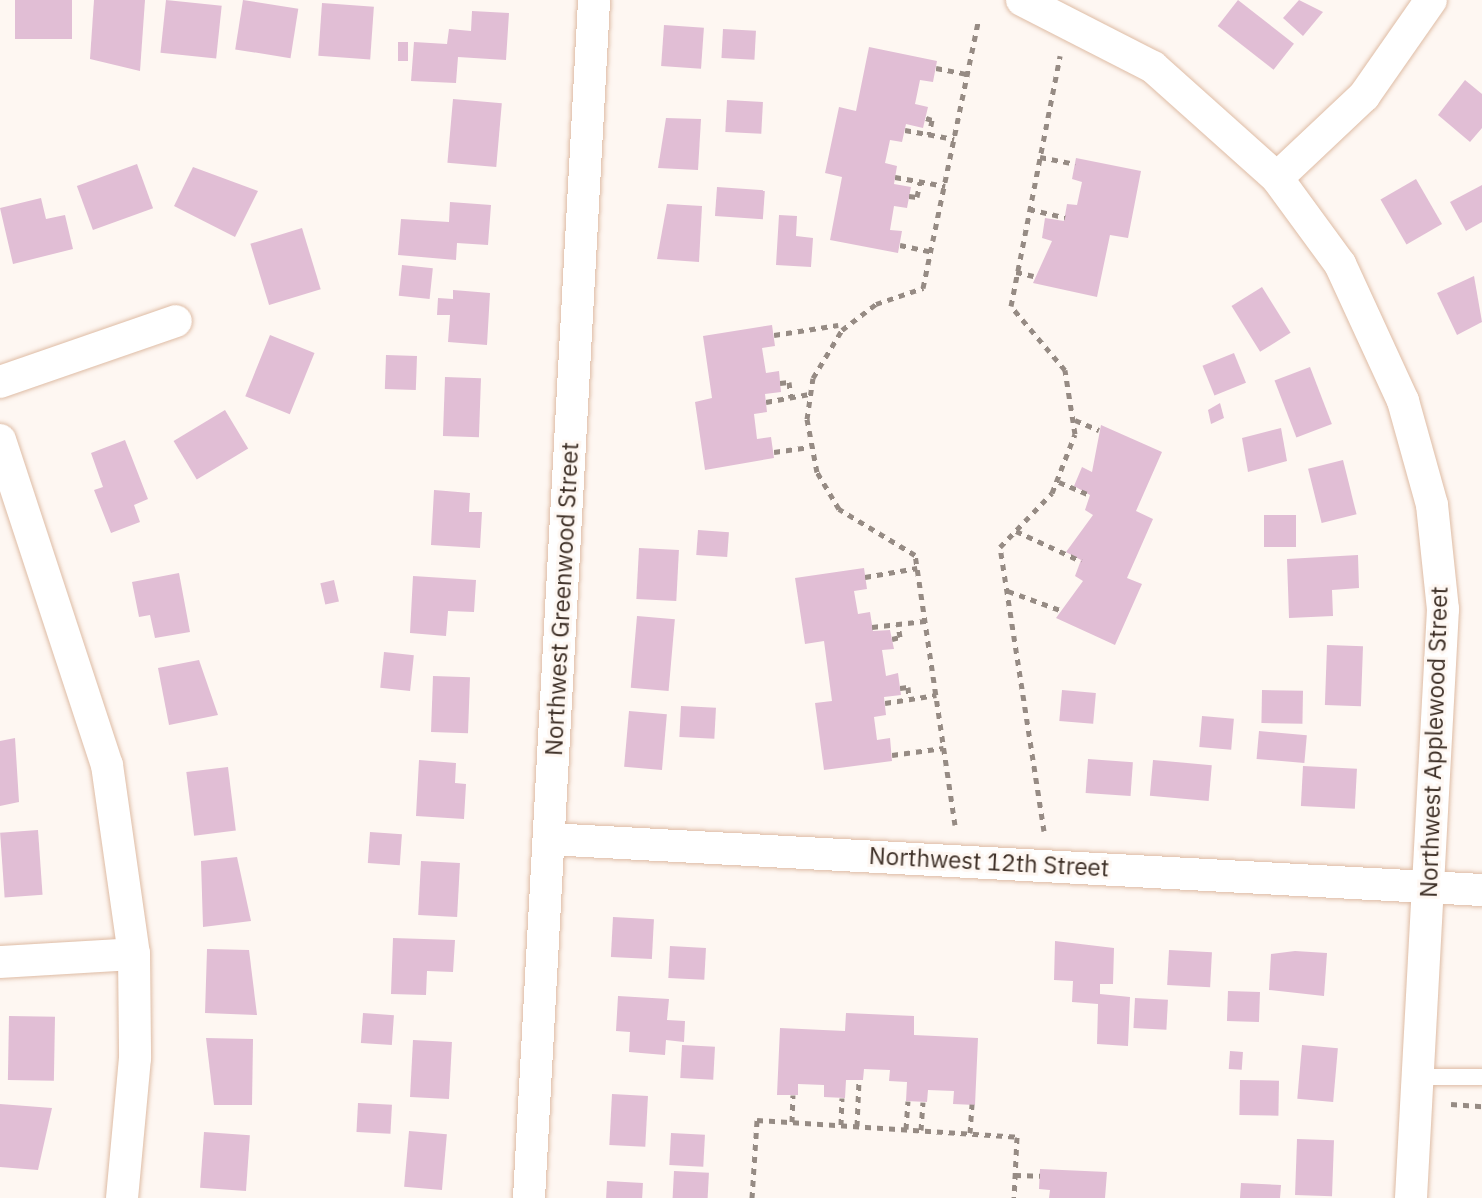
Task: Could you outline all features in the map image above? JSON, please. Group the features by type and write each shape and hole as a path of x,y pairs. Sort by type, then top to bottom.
{"street":[{"name":"Northwest Greenwood Street","path":"529,1198 594,0"},
{"name":"Northwest Applewood Street","path":"1022,0 1153,67 1277,178 1340,264 1371,322 1432,505 1443,609 1411,1198"},
{"path":"1277,178 1364,96 1431,0"},
{"path":"0,382 176,321"},
{"path":"0,440 107,765 134,954 135,1058 122,1198"},
{"name":"Northwest 12th Street","path":"549,839 1482,890"},
{"path":"0,962 134,954"}],"lane":[{"path":"1418,1077 1482,1077"}],"path":[{"path":"955,825 915,555 866,532 839,509 810,447 809,394 831,342 876,304 923,288 978,23"},
{"path":"1044,831 1000,541 1015,530 1059,482 1075,420 1071,385 1056,353 1011,306 1060,56"},
{"path":"936,68 967,74"},
{"path":"926,118 932,120 929,135"},
{"path":"905,130 954,139"},
{"path":"1040,157 1075,164"},
{"path":"895,177 945,186"},
{"path":"909,196 917,197 920,182"},
{"path":"1029,209 1065,217"},
{"path":"900,245 932,252"},
{"path":"1016,272 1034,276"},
{"path":"774,335 838,325"},
{"path":"780,383 789,382 791,398"},
{"path":"766,402 809,394"},
{"path":"1075,420 1099,430"},
{"path":"774,452 810,447"},
{"path":"1059,482 1090,495"},
{"path":"1015,530 1081,561"},
{"path":"865,577 917,568"},
{"path":"1007,590 1060,610"},
{"path":"872,627 925,621"},
{"path":"892,639 900,637 898,624"},
{"path":"900,688 908,687 909,699"},
{"path":"885,703 936,695"},
{"path":"892,755 944,748"},
{"path":"857,1126 859,1080"},
{"path":"792,1122 793,1095"},
{"path":"841,1125 842,1098"},
{"path":"906,1129 908,1101"},
{"path":"921,1130 923,1102"},
{"path":"970,1133 972,1104"},
{"path":"1451,1104 1482,1106"},
{"path":"752,1198 757,1120 1017,1137 1014,1198"},
{"path":"1015,1175 1040,1176"}],"building":[{"path":"15,0 72,0 72,39 15,39"},
{"path":"94,0 145,0 140,71 90,59"},
{"path":"166,0 222,6 216,59 160,53"},
{"path":"243,0 298,9 290,58 235,49"},
{"path":"1238,0 1294,44 1274,70 1218,26"},
{"path":"1299,0 1323,12 1303,36 1283,18"},
{"path":"322,3 374,7 370,59 318,56"},
{"path":"472,11 509,13 506,60 458,57 456,83 411,81 414,42 447,44 449,29 471,31"},
{"path":"664,25 704,28 701,69 661,66"},
{"path":"723,29 756,31 754,60 721,58"},
{"path":"398,42 408,42 408,61 398,61"},
{"path":"869,47 937,61 933,82 920,80 915,104 928,107 923,128 906,124 902,142 890,140 885,163 897,166 894,184 911,187 907,208 894,206 890,230 902,231 898,253 830,240 842,177 825,173 839,107 856,111"},
{"path":"1465,80 1482,94 1482,128 1470,142 1438,115"},
{"path":"453,99 502,103 496,167 447,163"},
{"path":"727,100 763,102 761,134 725,132"},
{"path":"666,118 701,119 698,170 658,168"},
{"path":"1076,158 1141,171 1128,238 1110,235 1097,297 1033,283 1052,241 1042,238 1045,218 1064,221 1067,204 1077,205 1082,182 1072,179"},
{"path":"137,164 153,208 93,230 77,186"},
{"path":"193,167 258,191 235,237 174,206"},
{"path":"1416,179 1442,224 1406,245 1380,200"},
{"path":"1482,185 1482,222 1466,231 1450,202"},
{"path":"717,187 765,190 763,219 715,216"},
{"path":"41,198 46,219 65,215 73,249 13,264 0,208"},
{"path":"450,202 491,205 488,245 457,243 456,260 398,255 401,219 449,222"},
{"path":"667,204 702,206 699,262 657,259"},
{"path":"779,215 797,216 796,236 813,238 811,267 776,265"},
{"path":"302,228 321,289 269,305 250,244"},
{"path":"402,265 433,268 430,299 399,296"},
{"path":"1474,276 1482,322 1457,335 1437,293"},
{"path":"1262,287 1291,333 1260,352 1231,306"},
{"path":"453,290 490,293 487,345 448,342 450,315 437,315 438,298 453,299"},
{"path":"772,325 775,346 762,348 766,373 779,371 781,392 765,394 767,412 754,414 757,439 771,437 774,458 705,470 695,402 712,398 703,336"},
{"path":"270,335 315,353 290,414 245,396"},
{"path":"1234,353 1246,383 1214,395 1202,366"},
{"path":"386,355 417,356 416,390 385,389"},
{"path":"1310,367 1332,424 1296,438 1275,381"},
{"path":"445,377 481,378 479,437 443,436"},
{"path":"1220,403 1224,418 1211,424 1208,410"},
{"path":"225,410 248,449 197,479 174,441"},
{"path":"1101,425 1162,452 1136,511 1153,519 1127,578 1142,584 1115,645 1056,618 1083,581 1075,576 1081,560 1066,552 1093,515 1085,510 1090,495 1074,486 1082,467 1092,472"},
{"path":"1281,428 1287,461 1248,472 1242,438"},
{"path":"125,440 148,499 134,505 140,522 111,533 94,490 103,487 91,453"},
{"path":"1343,460 1357,514 1322,523 1308,469"},
{"path":"434,490 470,493 469,512 482,512 480,548 431,545"},
{"path":"1264,515 1296,515 1296,547 1264,547"},
{"path":"698,530 729,532 727,557 696,555"},
{"path":"639,548 679,550 676,601 636,599"},
{"path":"1358,555 1359,588 1332,590 1333,616 1289,618 1287,559"},
{"path":"864,568 867,589 854,591 858,614 870,612 873,631 890,630 894,649 882,650 886,676 898,673 901,695 884,697 886,715 874,717 877,740 890,738 892,761 824,770 815,703 832,701 824,641 805,644 795,578"},
{"path":"179,573 190,632 155,638 150,615 139,617 132,582"},
{"path":"413,576 476,580 474,612 448,611 446,636 410,633"},
{"path":"334,580 339,601 325,605 320,583"},
{"path":"637,616 675,619 669,691 631,688"},
{"path":"1327,645 1363,646 1361,706 1325,705"},
{"path":"384,652 414,655 410,691 380,688"},
{"path":"199,660 218,715 169,725 158,668"},
{"path":"433,676 470,677 468,733 431,732"},
{"path":"1062,690 1096,693 1093,724 1059,721"},
{"path":"1262,690 1303,691 1302,724 1261,723"},
{"path":"681,706 716,708 714,739 679,737"},
{"path":"629,711 667,714 662,770 624,767"},
{"path":"1202,716 1234,719 1231,750 1199,747"},
{"path":"1259,731 1307,735 1304,763 1257,759"},
{"path":"15,738 19,802 0,806 0,741"},
{"path":"1088,759 1133,762 1131,796 1086,793"},
{"path":"419,760 456,763 455,783 466,784 464,819 416,816"},
{"path":"1153,760 1212,765 1209,801 1150,796"},
{"path":"1303,766 1357,769 1355,809 1301,806"},
{"path":"228,767 236,831 194,836 186,772"},
{"path":"38,830 43,895 5,897 0,833"},
{"path":"370,832 402,834 400,865 368,863"},
{"path":"237,857 251,921 203,927 201,861"},
{"path":"421,861 460,863 457,917 418,915"},
{"path":"613,917 654,919 652,959 611,957"},
{"path":"393,938 455,940 453,972 427,971 426,995 391,994"},
{"path":"1055,941 1114,948 1113,984 1100,984 1100,994 1130,997 1128,1046 1097,1044 1098,1004 1072,1002 1073,981 1054,980"},
{"path":"670,946 706,948 704,980 668,978"},
{"path":"207,949 249,950 257,1015 205,1013"},
{"path":"1169,950 1212,952 1210,987 1167,985"},
{"path":"1295,951 1327,953 1324,996 1269,990 1271,954"},
{"path":"1228,991 1260,992 1259,1022 1227,1021"},
{"path":"618,996 669,999 667,1020 685,1021 684,1042 666,1040 665,1055 629,1052 630,1032 616,1031"},
{"path":"1135,998 1168,1000 1166,1030 1133,1028"},
{"path":"363,1013 394,1015 392,1045 361,1043"},
{"path":"846,1013 914,1016 914,1035 978,1038 975,1105 953,1104 954,1091 928,1090 927,1102 906,1101 907,1082 889,1081 890,1070 864,1069 863,1080 846,1080 845,1098 824,1097 824,1085 798,1084 798,1095 777,1095 780,1028 845,1031"},
{"path":"9,1016 55,1017 54,1081 8,1080"},
{"path":"206,1038 253,1039 252,1105 214,1105"},
{"path":"413,1040 452,1042 449,1099 410,1097"},
{"path":"682,1045 715,1047 713,1080 680,1078"},
{"path":"1302,1045 1338,1048 1333,1102 1297,1099"},
{"path":"1230,1051 1243,1052 1242,1070 1229,1069"},
{"path":"1240,1080 1279,1081 1278,1116 1239,1115"},
{"path":"612,1094 648,1096 645,1147 609,1145"},
{"path":"358,1103 392,1105 390,1134 356,1132"},
{"path":"0,1104 52,1108 38,1170 0,1167"},
{"path":"409,1131 447,1134 442,1190 404,1187"},
{"path":"204,1132 250,1135 246,1191 200,1188"},
{"path":"671,1133 705,1135 703,1167 669,1165"},
{"path":"1297,1139 1334,1140 1332,1196 1295,1195"},
{"path":"1040,1169 1107,1172 1105,1198 1049,1198 1050,1190 1039,1189"},
{"path":"674,1171 709,1173 708,1198 673,1198"},
{"path":"607,1181 643,1183 642,1198 606,1198"},
{"path":"1241,1183 1281,1185 1280,1198 1240,1198"}]}
